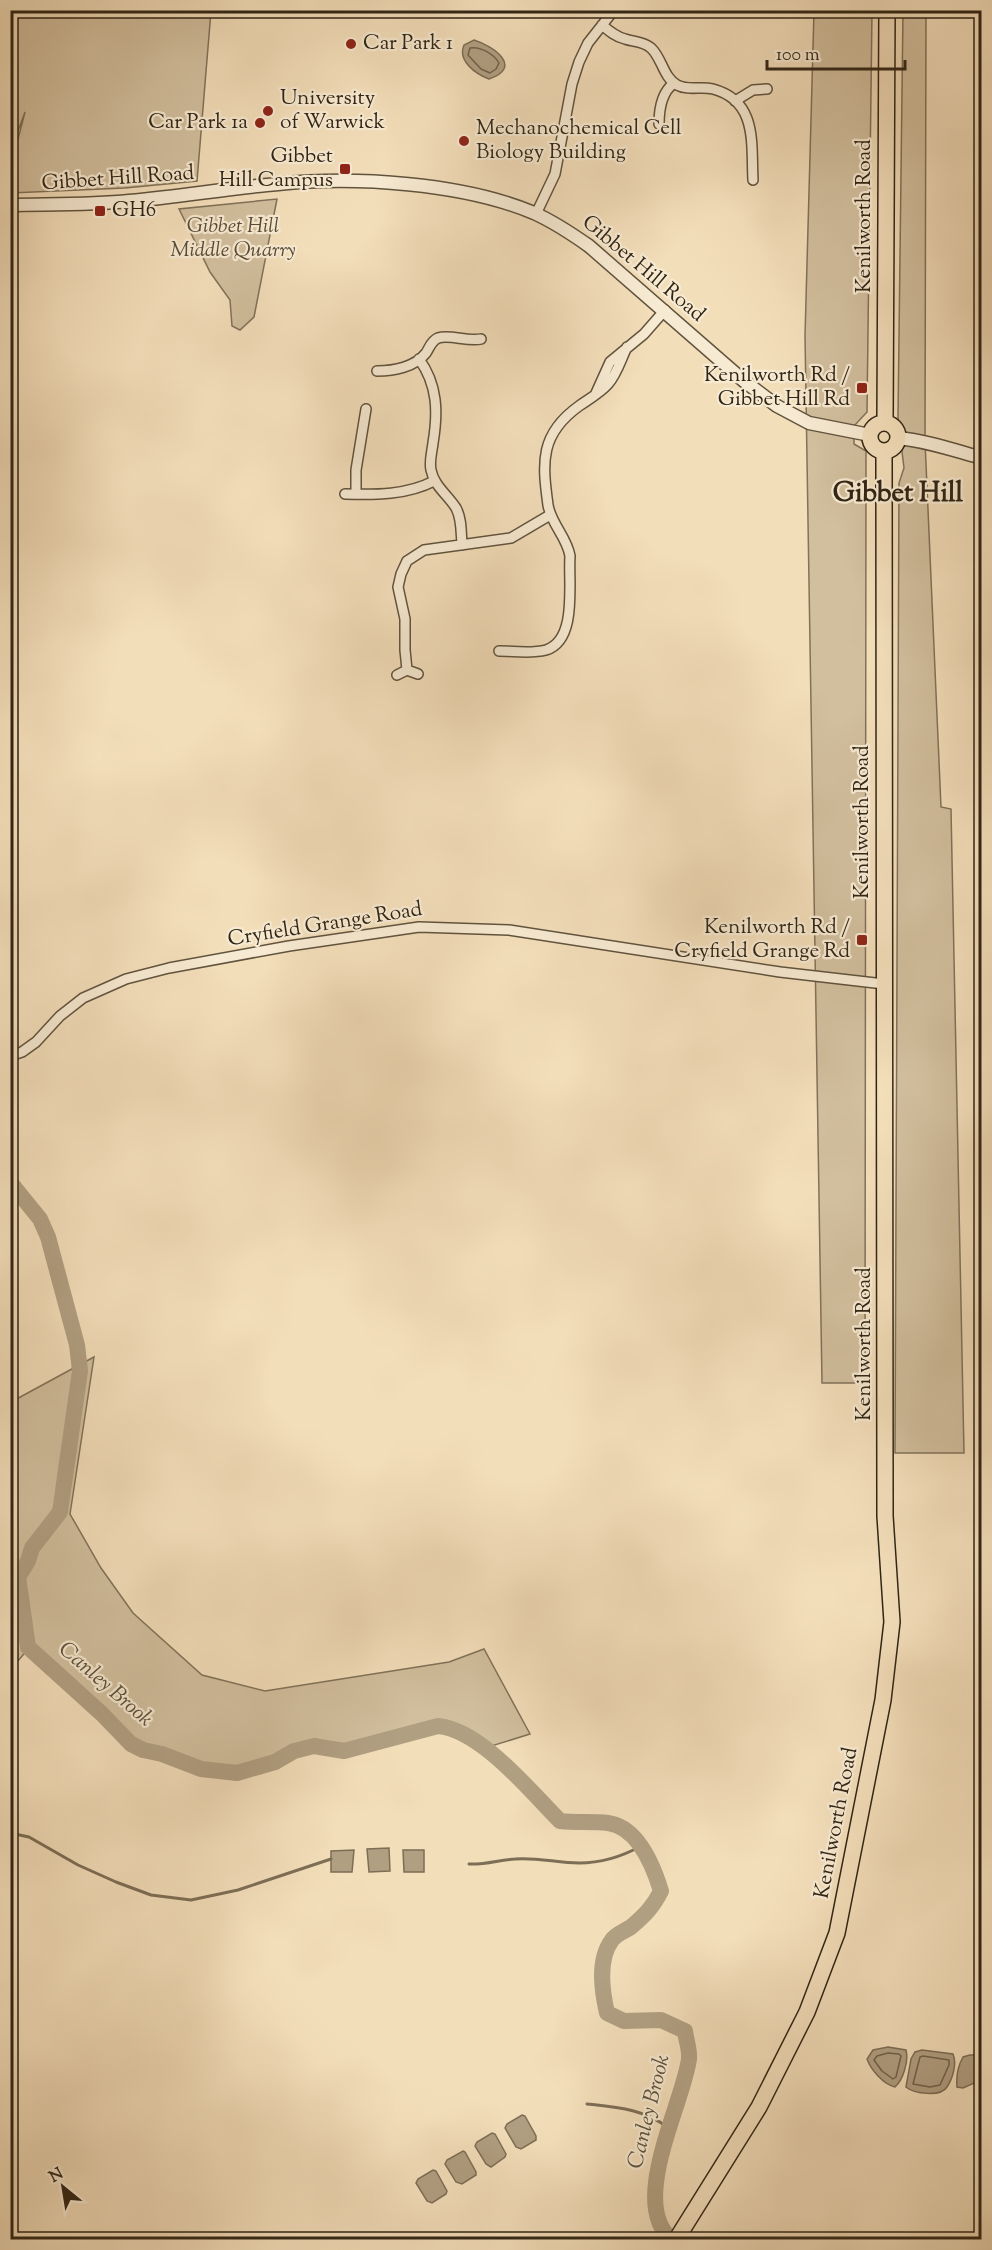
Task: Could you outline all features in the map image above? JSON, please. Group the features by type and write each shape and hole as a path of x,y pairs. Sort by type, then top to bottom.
{"main road":[{"name":"Kenilworth Road","path":"885,423 887,10"},
{"path":"885,423 895,428 898,438 893,447 884,451 875,447 870,435 875,426 885,423"},
{"name":"Kenilworth Road","path":"677,2237 759,2107 807,2012 837,1933 883,1700 892,1622 885,1516 884,451"}],"street":[{"path":"536,214 555,174 572,84 579,62 588,43 614,10"},
{"path":"602,25 617,36 641,42 650,47 674,83 685,88 714,89 735,101 750,123 753,180"},
{"path":"659,124 659,112 664,95 674,83"},
{"path":"735,101 753,90 767,89"},
{"path":"742,159 752,158"},
{"name":"Gibbet Hill Road","path":"10,205 97,204 279,183 322,181 374,181 470,195 506,203 536,214 565,229 589,246 744,381 793,416 809,423 870,435"},
{"path":"499,651 544,650 556,644 565,633 569,608 570,556 568,545 550,515 544,457 549,437 566,416 595,395 613,378 627,347 644,334 665,310"},
{"path":"377,371 391,370 419,359 432,343 440,338 469,341 481,339"},
{"path":"419,359 430,375 436,405 430,463 434,481 456,509 462,545"},
{"path":"356,494 356,470 366,409"},
{"path":"898,438 925,441 945,449 981,458"},
{"path":"345,494 403,491 422,487 434,481"},
{"path":"407,670 405,619 398,594 401,574 407,561 424,550 511,538 550,515"},
{"path":"397,675 407,670 418,674"},
{"name":"Cryfield Grange Road","path":"10,1056 22,1052 36,1042 60,1016 83,998 126,980 169,968 279,948 419,927 518,931 780,972 884,984"}],"green space":[{"path":"11,10 211,11 197,181 125,188 11,193 11,166 25,112 11,150"},
{"path":"926,10 925,441 941,807 951,809 964,1453 895,1453 899,483 904,468 898,419 903,11"},
{"path":"814,11 872,11 867,412 854,426 854,444 866,451 865,1383 822,1383 805,336"},
{"name":"Gibbet Hill Middle Quarry","path":"277,199 254,317 240,330 232,326 230,300 210,272 179,209"},
{"path":"94,1357 70,1514 101,1568 133,1613 202,1675 265,1691 449,1662 484,1649 530,1734 485,1748 457,1731 438,1726 344,1751 314,1746 294,1751 275,1762 237,1773 201,1769 131,1744 102,1714 29,1648 11,1669 11,1402"}],"water":[{"path":"474,40 489,47 502,57 505,63 504,69 499,74 489,79 479,74 465,61 464,45"},
{"path":"389,1848 390,1871 369,1872 367,1849"},
{"path":"354,1850 352,1872 331,1872 331,1851"},
{"path":"403,1850 424,1850 424,1872 404,1872"},
{"path":"888,2047 906,2050 905,2070 895,2087 878,2076 867,2059 873,2050"},
{"path":"922,2050 953,2054 954,2070 944,2090 927,2093 906,2087 911,2059 915,2052"},
{"path":"981,2055 981,2080 963,2088 957,2087 960,2064 963,2057"},
{"path":"522,2115 525,2116 536,2140 521,2149 516,2147 505,2128 507,2124"},
{"path":"492,2133 495,2134 506,2154 491,2167 486,2164 475,2146 477,2142"},
{"path":"463,2151 476,2175 462,2184 456,2182 445,2164 447,2160"},
{"path":"433,2170 436,2171 447,2191 432,2203 427,2201 416,2183 418,2179"}],"waterway":[{"name":"Canley Brook","path":"10,1182 40,1219 48,1237 77,1345 80,1371 60,1512 32,1548 28,1561 18,1577 28,1647 102,1714 131,1744 201,1769 237,1773 275,1762 294,1751 314,1746 344,1751 438,1726 471,1738 488,1750 520,1779 560,1821 608,1823 619,1826 636,1839 649,1859 661,1891 645,1915 618,1934 607,1948 604,1957 602,1986 607,2013 624,2021 661,2020 685,2031 689,2059 656,2179 655,2203 660,2224 672,2240"},
{"path":"10,1567 21,1569"},
{"path":"10,1833 29,1837 78,1865 151,1895 191,1900 238,1890 331,1859"},
{"path":"469,1864 523,1859 587,1863 627,1853 641,1846"},
{"path":"587,2104 640,2113 668,2128"}],"place":[{"name":"Car Park 1","path":"351,44"},
{"name":"University of Warwick","path":"268,111"},
{"name":"Car Park 1a","path":"260,123"},
{"name":"Mechanochemical Cell Biology Building","path":"464,141"},
{"name":"Gibbet Hill Campus","path":"345,169"},
{"name":"GH6","path":"100,211"},
{"name":"Kenilworth Rd / Gibbet Hill Rd","path":"862,388"},
{"name":"Kenilworth Rd / Cryfield Grange Rd","path":"862,940"}],"district":[{"name":"Gibbet Hill","path":"898,494"}]}
